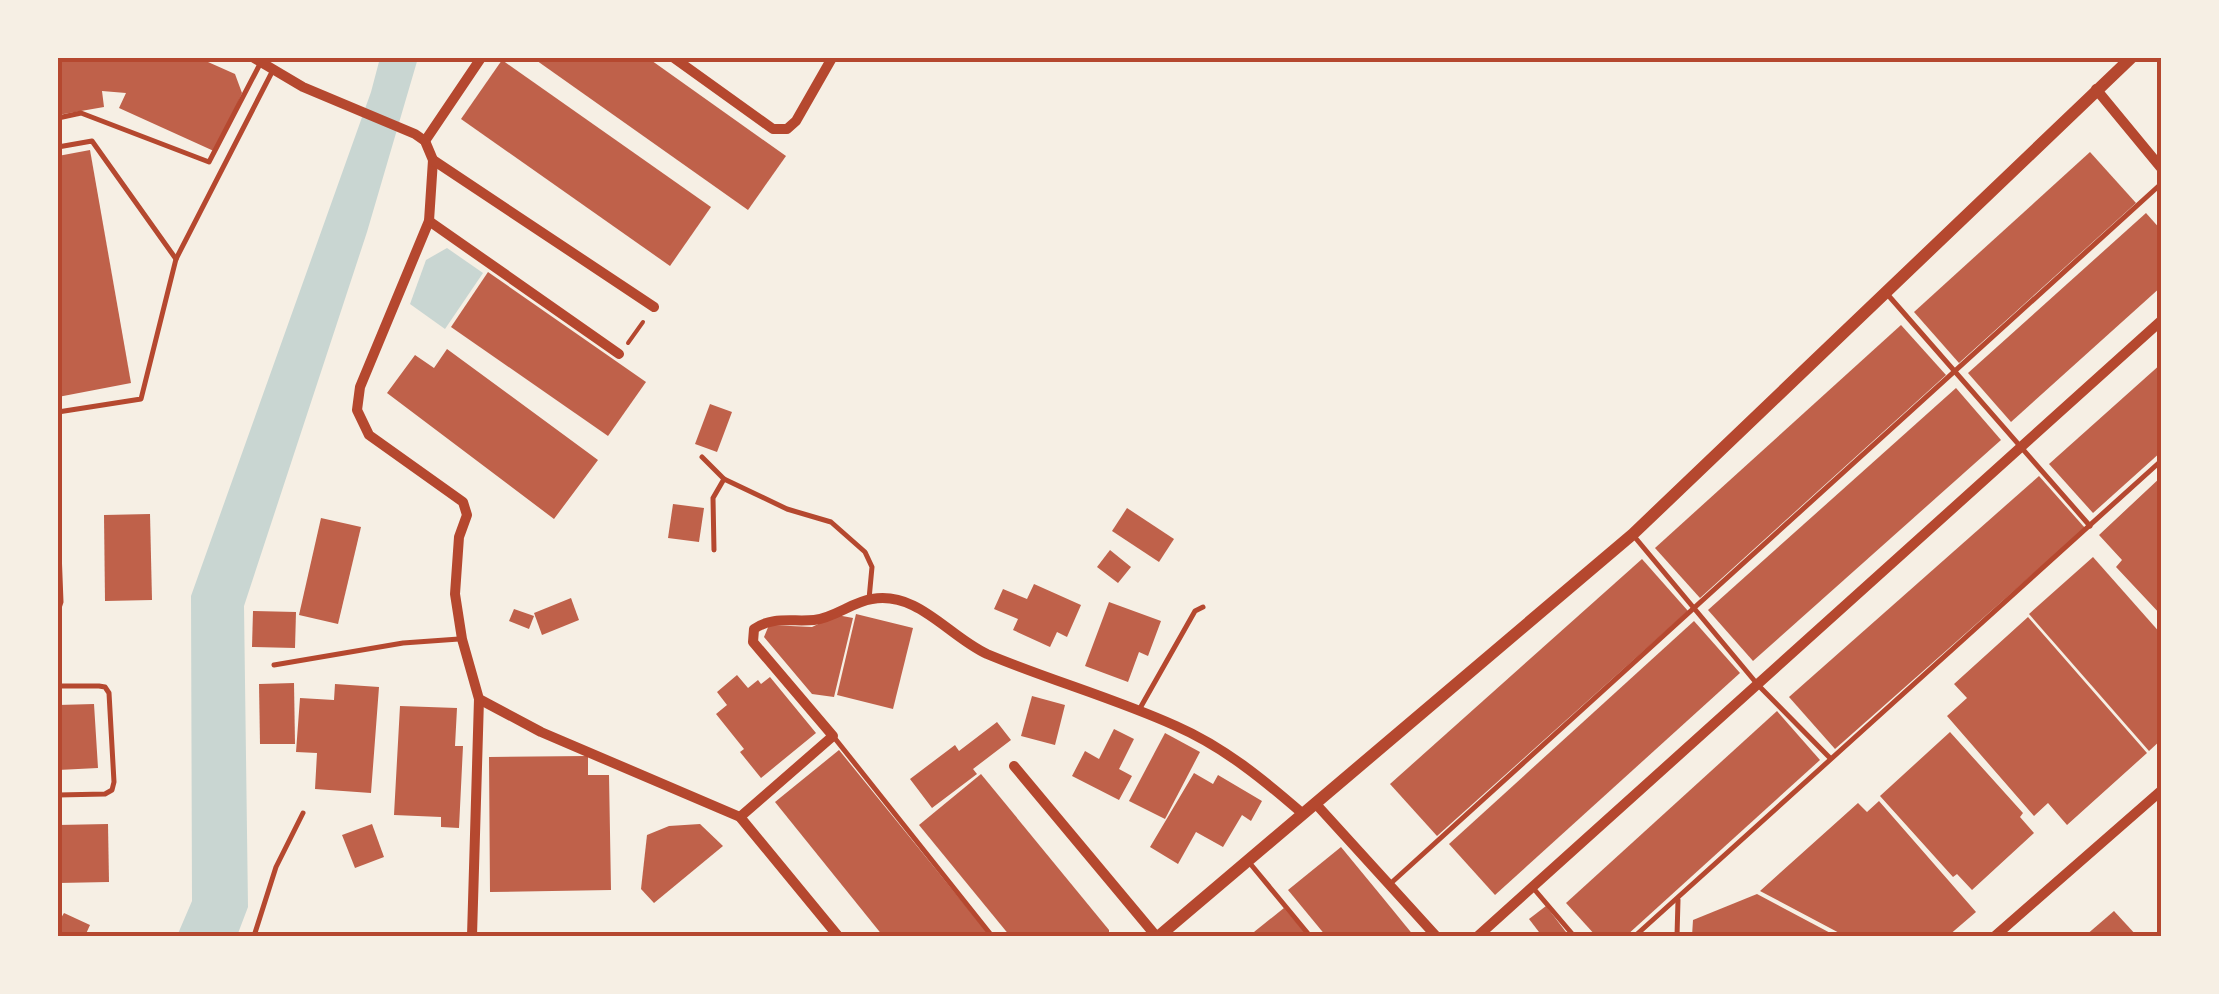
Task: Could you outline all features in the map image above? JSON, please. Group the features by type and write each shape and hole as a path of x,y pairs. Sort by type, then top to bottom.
{"street":[{"path":"425,142 481,58"},
{"path":"674,58 774,129 787,129 796,121 832,58"},
{"path":"1014,766 1158,936 1633,534 2131,58"},
{"path":"257,60 303,86 414,134 425,142 433,160 430,221 360,388 357,410 369,435 463,502 467,515 460,537 455,594 462,639 479,700 472,936"},
{"path":"2096,89 2162,169"},
{"path":"433,160 654,307"},
{"path":"430,221 619,354"},
{"path":"1478,936 2162,320"},
{"path":"740,817 833,736 753,642 754,629 764,621 818,620 870,599 899,598 969,646 1139,710 1218,749 1303,814"},
{"path":"479,700 541,732 740,817 838,936"},
{"path":"1995,936 2162,790"},
{"path":"1315,803 1436,936"}],"lane":[{"path":"58,118 81,113 209,162 257,60"},
{"path":"58,412 141,399 176,259 274,70"},
{"path":"58,146 92,141 176,259"},
{"path":"1390,884 2162,183"},
{"path":"1885,292 2090,526"},
{"path":"702,458 724,479 787,509 831,522 865,552 872,567 870,599"},
{"path":"1634,936 2162,460"},
{"path":"714,550 713,498 724,479"},
{"path":"58,525 58,610"},
{"path":"1633,534 1758,685 1830,758"},
{"path":"1139,710 1195,611 1202,607"},
{"path":"274,665 404,643 462,639"},
{"path":"58,686 105,687 114,782 106,794 58,795"},
{"path":"833,736 992,936"},
{"path":"254,936 276,867 303,812"},
{"path":"1248,861 1310,936"},
{"path":"1533,887 1574,936"},
{"path":"1677,936 1678,900"}],"path":[{"path":"619,354 654,307"}],"shaded area":[{"path":"380,58 418,58 367,232 244,606 248,907 237,936 177,936 192,901 191,596"},
{"path":"447,248 483,273 445,329 410,304 426,260"}],"building":[{"path":"58,58 199,58 235,74 242,93 216,152 119,108 126,93 102,91 104,107 58,115"},
{"path":"533,58 648,58 786,156 748,210"},
{"path":"502,60 711,207 670,266 461,119"},
{"path":"90,150 131,383 58,397 58,156"},
{"path":"2090,152 2136,203 1959,363 1914,312"},
{"path":"2146,213 2162,231 2162,286 2011,422 1968,373"},
{"path":"488,272 646,382 608,436 451,327"},
{"path":"1901,325 1946,375 1700,598 1655,548"},
{"path":"447,349 598,460 554,519 387,393 415,355 434,368"},
{"path":"2162,363 2162,451 2093,513 2049,464"},
{"path":"1956,388 2001,440 1753,661 1708,610"},
{"path":"710,404 732,412 717,452 695,444"},
{"path":"2039,476 2085,528 1835,749 1789,697"},
{"path":"2162,476 2162,616 2116,567 2122,560 2099,535"},
{"path":"673,504 704,508 699,542 668,538"},
{"path":"1127,508 1174,539 1159,562 1112,531"},
{"path":"150,514 152,600 105,601 104,515"},
{"path":"321,518 361,527 338,624 299,615"},
{"path":"1110,550 1131,567 1118,583 1097,567"},
{"path":"2093,557 2162,635 2162,739 2149,751 2029,614"},
{"path":"1642,559 1688,611 1437,836 1390,784"},
{"path":"1034,584 1081,605 1067,637 1057,632 1050,647 1013,630 1018,619 994,609 1003,589 1027,599"},
{"path":"571,598 579,620 542,635 534,613"},
{"path":"1109,602 1161,621 1148,656 1139,652 1128,682 1085,666"},
{"path":"514,609 534,616 529,629 509,621"},
{"path":"253,611 296,612 295,648 252,647"},
{"path":"856,614 913,628 893,709 837,695"},
{"path":"837,615 853,618 834,697 812,694 764,637 769,625 812,627"},
{"path":"2028,617 2147,753 2067,825 2048,803 2034,816 1947,716 1967,698 1954,684"},
{"path":"1694,621 1740,673 1495,895 1449,844"},
{"path":"737,675 748,688 770,677 816,733 761,778 716,714 727,705 717,692"},
{"path":"294,683 295,744 260,744 259,684"},
{"path":"335,684 379,687 371,793 315,789 317,753 296,752 300,698 334,700"},
{"path":"1032,696 1065,705 1055,745 1021,736"},
{"path":"94,704 98,768 58,770 58,705"},
{"path":"400,706 457,708 455,746 463,746 459,828 441,827 441,817 394,815"},
{"path":"1777,711 1820,760 1626,936 1596,936 1566,903"},
{"path":"997,722 1011,740 973,769 977,774 932,808 910,779 955,745 959,751"},
{"path":"1114,729 1134,739 1119,769 1132,776 1119,800 1072,776 1085,751 1099,759"},
{"path":"1950,732 2023,813 2020,817 2034,833 1972,890 1957,874 1953,877 1880,796"},
{"path":"1165,733 1200,752 1165,819 1129,801"},
{"path":"839,750 990,936 883,936 775,802"},
{"path":"588,756 588,775 609,775 611,890 490,892 489,757"},
{"path":"1194,773 1213,784 1218,775 1262,801 1251,821 1242,815 1223,847 1196,832 1178,864 1150,847"},
{"path":"981,774 1109,930 1109,936 1010,936 919,825"},
{"path":"1879,801 1976,912 1948,936 1845,936 1760,891 1858,803 1867,812"},
{"path":"108,824 109,882 58,883 58,825"},
{"path":"372,824 384,857 355,868 342,835"},
{"path":"700,824 723,846 654,903 641,889 647,835 669,826"},
{"path":"1341,847 1414,936 1326,936 1288,890"},
{"path":"1757,894 1836,936 1692,936 1693,920"},
{"path":"1546,906 1569,936 1542,936 1529,919"},
{"path":"1284,908 1308,936 1249,936"},
{"path":"2114,911 2137,936 2085,936"},
{"path":"64,913 90,925 85,936 58,936 58,923"}]}
